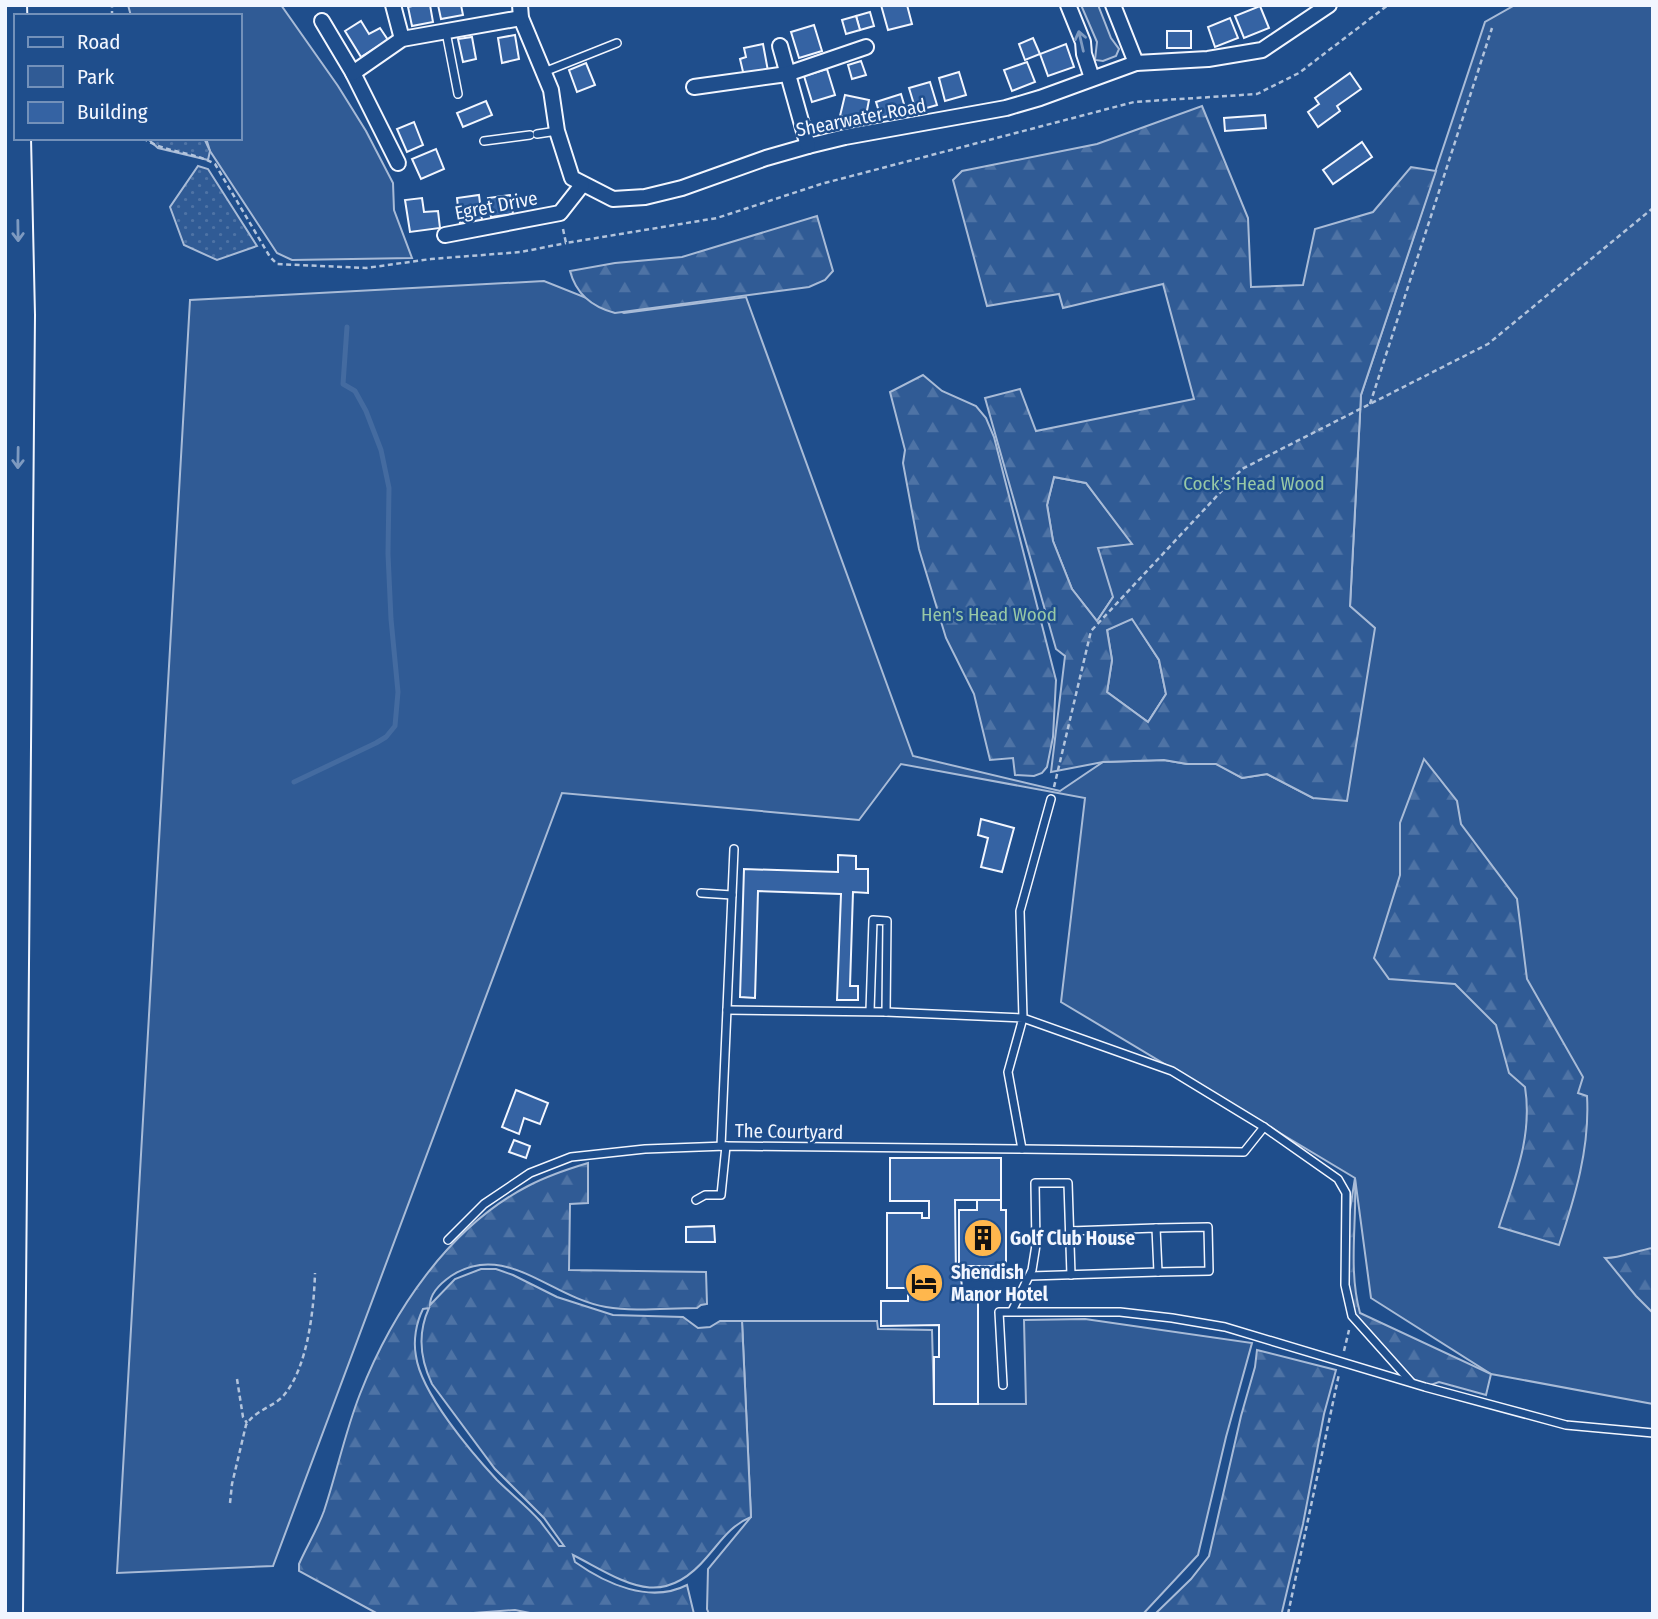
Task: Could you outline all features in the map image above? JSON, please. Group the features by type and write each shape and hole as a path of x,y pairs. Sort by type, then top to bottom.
{"highway":[{"path":"12,5 14,72"},
{"path":"8,1614 20,315 16,140"}],"street":[{"path":"393,5 402,39"},
{"path":"1068,5 1083,42 1092,78"},
{"path":"1113,5 1136,63"},
{"name":"Shearwater Road","path":"582,185 613,199 645,197 682,188 808,146 1040,99 1136,63 1208,59 1262,50 1329,5"},
{"path":"353,73 402,39 446,31 521,11 551,90 556,131 572,178 582,185"},
{"path":"322,21 353,73 398,163"},
{"path":"780,46 808,146"},
{"path":"694,87 787,74 866,47"},
{"name":"Egret Drive","path":"445,234 560,213 582,185"}],"lane":[{"path":"446,31 458,94"},
{"path":"544,72 617,43"},
{"path":"484,141 556,131"},
{"path":"1022,1149 1008,1072 1024,1018 1020,911 1051,799"},
{"path":"696,1200 705,1195 721,1195 734,849"},
{"path":"701,893 732,895"},
{"path":"870,1011 873,920 887,921 886,1012"},
{"path":"727,1010 870,1011 1024,1018 1172,1071 1265,1126 1338,1179 1346,1193 1345,1285 1352,1316 1411,1382"},
{"name":"The Courtyard","path":"448,1240 484,1204 530,1173 570,1157 645,1149 723,1146 1244,1152 1265,1126"},
{"path":"1012,1311 1030,1276 1036,1245 1035,1183 1068,1183 1072,1275"},
{"path":"1030,1276 1209,1271 1208,1227 1070,1231"},
{"path":"1157,1228 1158,1272"},
{"path":"1003,1385 999,1312 1120,1312 1226,1327 1566,1425 1653,1433"}],"path":[{"path":"146,140 153,146 202,157 215,164 271,257 278,264 366,268 431,259 521,252 717,218 821,184 1134,102 1257,93 1299,73 1388,5"},
{"path":"1370,404 1492,28"},
{"path":"1051,799 1091,631 1242,470 1488,344 1653,208"},
{"path":"560,213 566,243"},
{"path":"230,1503 247,1423 250,1418 282,1398 291,1386 302,1360 314,1305 315,1273"},
{"path":"1288,1614 1352,1316"},
{"path":"237,1379 243,1417 247,1423"}],"green space":[{"path":"128,5 281,5 338,86 366,131 393,183 394,210 412,258 292,260 277,253 210,151 207,140 242,140 242,14 130,14"},
{"path":"1081,5 1098,5 1111,38 1119,49 1116,56 1103,61 1095,60 1097,42"},
{"path":"1515,5 1653,5 1653,1404 1491,1374 1371,1298 1355,1178 1061,1002 1085,798 901,764 859,820 562,793 273,1566 117,1573 190,300 544,281 624,313 746,297 913,756 1060,791 1103,762 1164,760 1187,764 1217,764 1242,778 1267,774 1313,798 1350,607 1361,395 1485,22"},
{"name":"Cock's Head Wood","path":"1202,106 1248,218 1251,287 1303,285 1315,229 1373,212 1411,167 1436,171 1361,395 1350,606 1375,628 1347,801 1313,798 1267,774 1242,778 1216,764 1187,764 1164,760 1103,762 1051,772 1065,656 1056,649 985,398 1020,389 1036,431 1194,399 1163,284 1063,308 1059,294 987,306 953,180 962,171 1097,144","holes":["1054,477 1086,483 1132,544 1098,548 1113,597 1097,621 1072,589 1053,541 1047,505","1132,619 1159,660 1166,694 1148,722 1107,692 1112,660 1107,630"]},
{"path":"149,140 205,140 210,151 208,160 158,148"},
{"path":"198,166 208,169 257,246 217,260 184,245 170,207"},
{"path":"817,216 833,271 825,280 809,287 615,313 586,298 576,286 570,271 615,263 682,257"},
{"name":"Hen's Head Wood","path":"923,375 942,391 976,406 986,418 994,437 1056,680 1053,737 1047,767 1034,776 1015,775 1013,758 990,760 974,694 946,638 919,549 903,463 905,450 890,392"},
{"path":"1054,477 1086,483 1133,544 1113,597 1097,621 1072,589 1053,541 1047,505"},
{"path":"1132,618 1159,660 1166,694 1148,722 1107,692 1112,660 1107,630"},
{"path":"1424,759 1457,801 1461,824 1517,899 1527,979 1583,1077 1578,1093 1587,1096 1584,1153 1559,1245 1499,1227 1521,1158 1527,1105 1525,1087 1509,1073 1496,1025 1455,984 1389,979 1374,958 1400,875 1400,823"},
{"path":"588,1163 588,1203 570,1204 569,1270 706,1272 707,1304 697,1308 606,1307 586,1302 528,1275 490,1264 471,1267 451,1276 434,1292 430,1305 455,1279 481,1269 496,1269 557,1297 613,1315 683,1317 698,1328 710,1327 720,1321 742,1321 751,1517 732,1529 690,1574 674,1584 658,1587 626,1582 573,1555 575,1562 600,1578 629,1589 658,1593 687,1585 694,1614 535,1614 515,1610 460,1614 378,1614 299,1571 299,1564 324,1511 360,1394 373,1363 406,1303 449,1248 499,1203 550,1176","holes":["429,1308 425,1318 422,1346 432,1384 495,1469 544,1518 564,1546 559,1546 540,1521 486,1468 437,1404 420,1371 415,1350 419,1320 423,1309"]},
{"path":"1355,1178 1354,1280 1360,1313 1491,1374 1486,1395 1439,1382 1425,1387 1401,1372 1355,1316 1348,1284 1348,1222"},
{"path":"1653,1248 1653,1313 1605,1258"},
{"path":"1085,1319 1252,1343 1198,1555 1143,1614 709,1614 708,1569 751,1517 742,1321 877,1321 878,1329 932,1330 934,1404 1026,1404 1024,1320"},
{"path":"1257,1350 1336,1370 1324,1414 1303,1524 1282,1612 1155,1614 1191,1579 1209,1556"}],"building":[{"path":"430,5 433,22 412,26 408,7"},
{"path":"438,5 461,5 463,15 441,19"},
{"path":"881,5 907,5 912,24 888,30"},
{"path":"1260,6 1269,28 1244,38 1235,16"},
{"path":"870,12 874,26 860,30 856,16"},
{"path":"856,16 860,30 846,34 842,20"},
{"path":"1230,18 1238,38 1215,47 1208,27"},
{"path":"361,21 369,34 380,28 388,40 361,57 345,31"},
{"path":"814,25 822,51 799,58 791,32"},
{"path":"1167,31 1191,31 1191,48 1167,48"},
{"path":"515,35 519,59 502,63 498,38"},
{"path":"472,37 476,59 463,62 458,39"},
{"path":"1033,38 1040,54 1025,60 1019,44"},
{"path":"763,44 768,71 744,76 740,59 746,57 744,48"},
{"path":"1066,44 1074,67 1048,76 1040,54"},
{"path":"861,61 866,75 852,79 848,65"},
{"path":"1027,62 1035,82 1012,91 1004,70"},
{"path":"586,63 595,85 577,92 569,70"},
{"path":"827,69 835,95 812,102 804,76"},
{"path":"959,72 966,95 945,101 939,78"},
{"path":"1350,73 1361,89 1337,106 1340,111 1318,127 1308,112 1319,104 1315,98"},
{"path":"930,82 937,105 916,111 909,88"},
{"path":"901,94 906,111 881,118 876,102"},
{"path":"845,95 869,100 865,121 840,116"},
{"path":"486,101 492,115 463,127 457,113"},
{"path":"1265,115 1266,128 1225,131 1224,118"},
{"path":"414,122 423,145 407,152 397,129"},
{"path":"1362,142 1372,157 1333,184 1323,170"},
{"path":"436,149 444,169 421,179 412,159"},
{"path":"479,195 482,220 460,223 457,198"},
{"path":"510,195 513,214 491,217 488,198"},
{"path":"422,198 424,212 438,211 440,228 410,232 405,200"},
{"path":"981,819 1014,828 1002,872 981,867 988,838 978,835"},
{"path":"838,855 856,856 856,869 868,869 868,893 853,892 850,986 858,986 858,1000 837,1000 841,894 758,891 755,998 740,997 744,869 838,872"},
{"path":"516,1090 548,1103 540,1124 524,1118 519,1134 502,1127"},
{"path":"514,1140 530,1146 526,1158 509,1152"},
{"name":"Shendish Manor Hotel","path":"890,1158 1001,1158 1001,1200 955,1200 956,1277 961,1277 962,1288 954,1288 954,1300 978,1300 978,1404 934,1404 934,1357 939,1357 939,1325 881,1326 881,1301 908,1301 908,1288 887,1288 887,1213 922,1213 922,1218 929,1218 929,1201 890,1201"},
{"name":"Golf Club House","path":"977,1200 1001,1200 1001,1210 1006,1210 1006,1266 959,1266 959,1210 977,1210"},
{"path":"714,1226 715,1242 686,1242 686,1227"}],"waterway":[{"path":"294,782 376,743 386,737 395,726 398,692 388,554 389,488 381,450 366,411 355,391 343,384 347,327"}],"place":[{"name":"Golf Club House","path":"983,1238"},
{"name":"Shendish Manor Hotel","path":"924,1283"}]}
